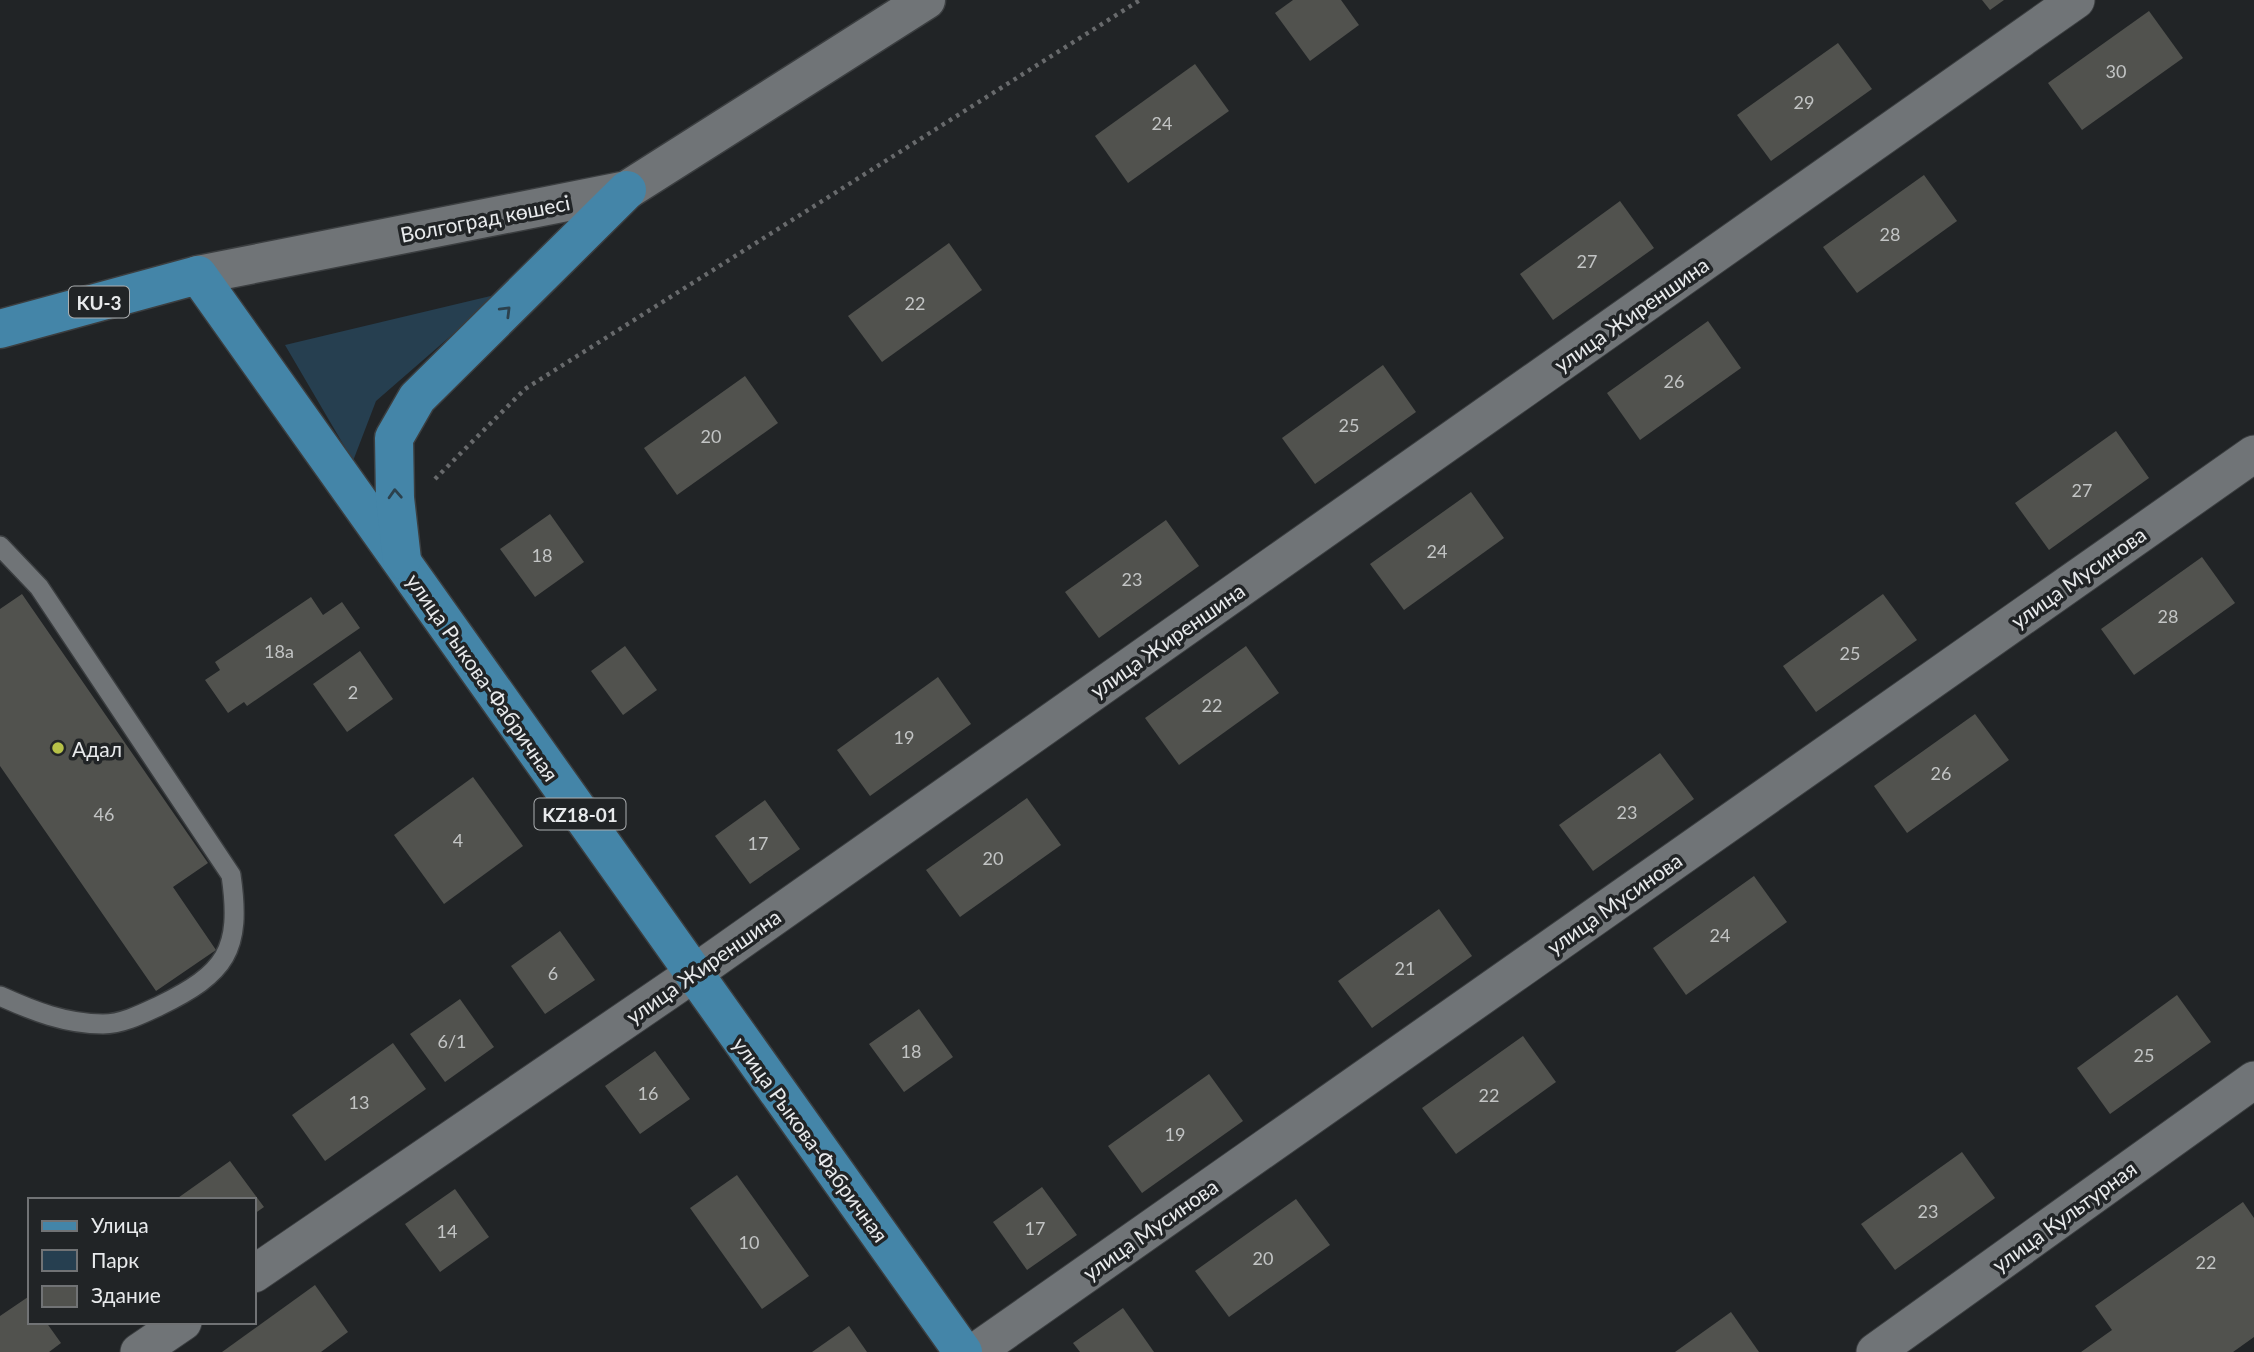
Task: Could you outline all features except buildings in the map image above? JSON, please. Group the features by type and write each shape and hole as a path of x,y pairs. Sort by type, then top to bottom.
{"main road":[{"name":"Волгоград көшесі","path":"0,330 198,275 627,190 926,0"},
{"path":"402,562 394,438 417,398 627,190"},
{"name":"улица Рыкова-Фабричная","path":"198,275 963,1352"}],"street":[{"name":"улица Жиреншина","path":"256,1273 693,974 2076,0"},
{"name":"улица Мусинова","path":"975,1352 2254,454"},
{"name":"улица Культурная","path":"1875,1352 2254,1080"},
{"path":"139,1352 180,1324"}],"lane":[{"path":"0,546 39,587 232,875 234,913 233,937 219,968 189,991 138,1016 106,1025 69,1022 0,996"}],"path":[{"path":"397,516 526,389 1140,0"}],"green space":[{"path":"499,294 376,401 353,461 285,345"}],"place":[{"name":"Адал","path":"58,748"}]}
